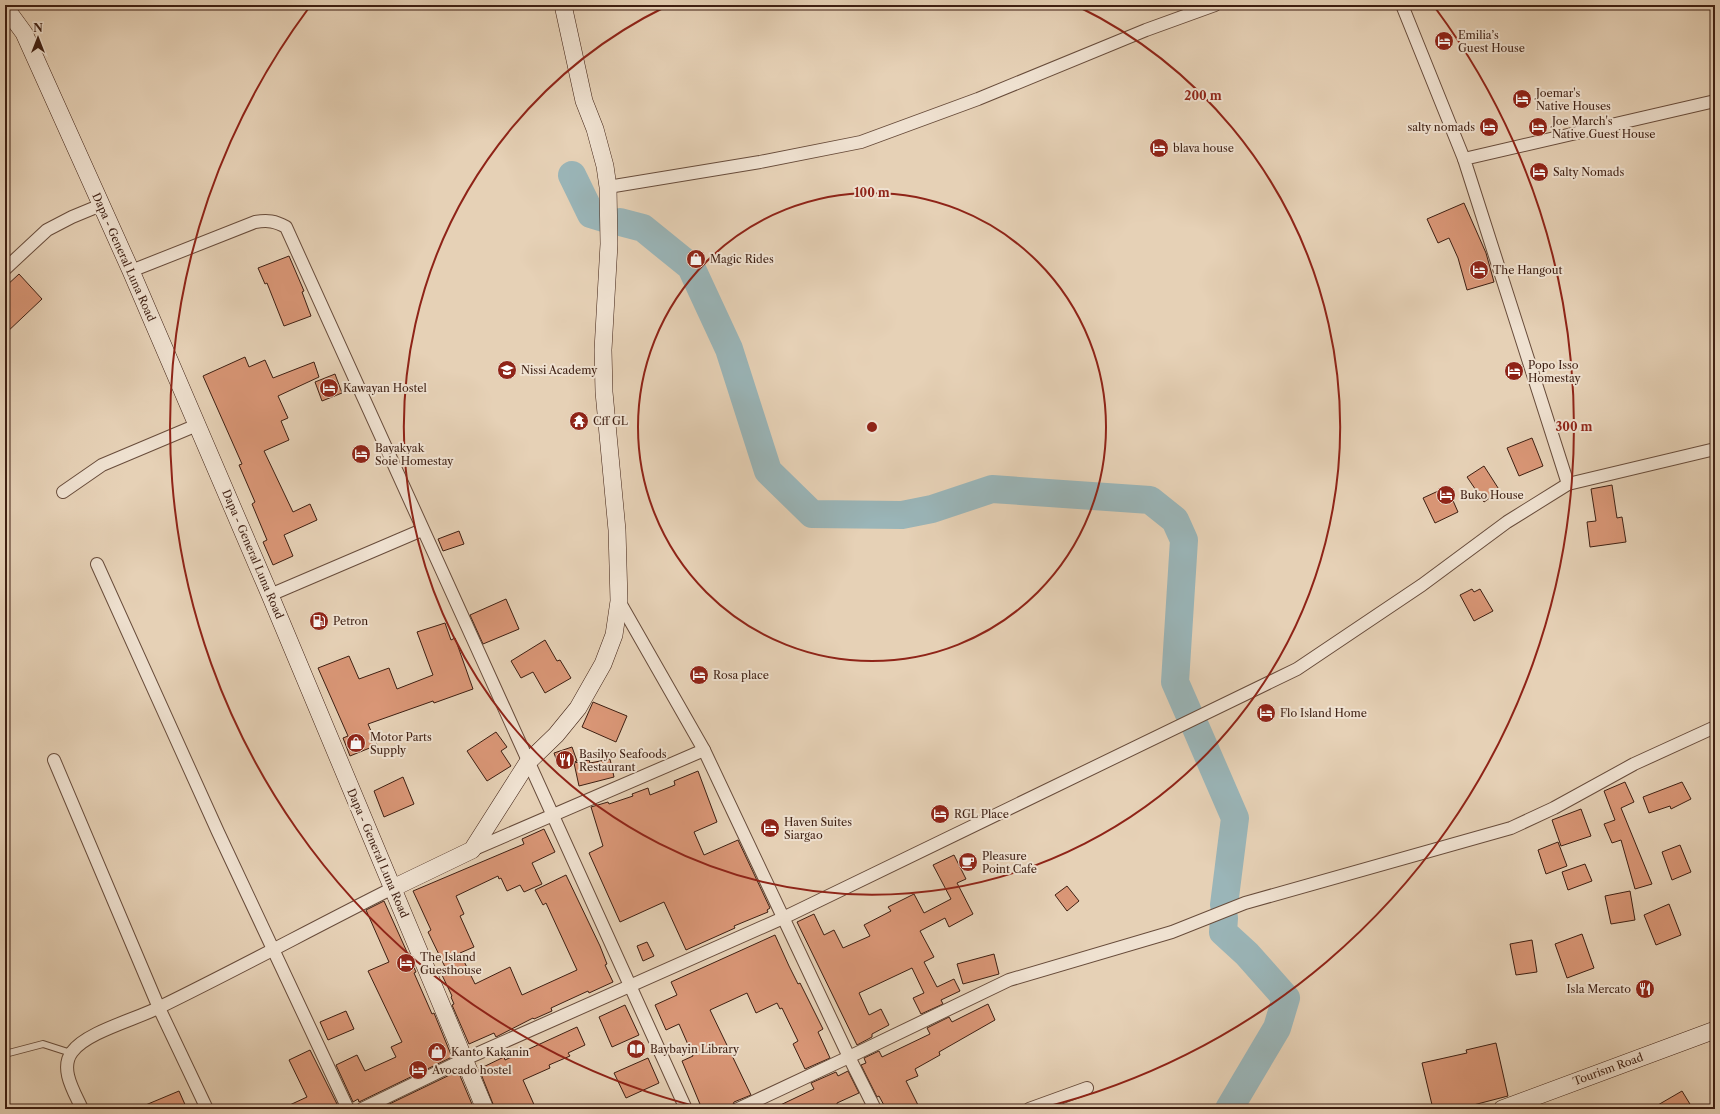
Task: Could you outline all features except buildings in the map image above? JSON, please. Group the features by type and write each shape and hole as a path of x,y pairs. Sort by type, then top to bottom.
{"street":[{"path":"472,850 528,762 556,735 586,696 603,664 614,635 619,601 617,530 604,392 604,350 609,244 608,186 595,129 584,101 564,5"},
{"path":"608,186 760,162 861,142 978,99 1124,38 1215,5"},
{"path":"1402,5 1464,159 1568,484"},
{"name":"Dapa - General Luna Road","path":"5,7 24,32 131,271 270,595 393,888 463,1060 485,1109"},
{"path":"1464,159 1715,101"},
{"path":"5,269 47,230 72,217 101,205"},
{"path":"131,271 255,222 267,220 276,221 286,227 422,530 686,1109"},
{"path":"62,492 102,464 197,425"},
{"path":"362,1109 463,1060 630,984 783,918 1297,669 1422,585 1507,522 1568,484 1715,449"},
{"path":"270,595 422,530"},
{"path":"97,564 218,832 348,1109"},
{"path":"619,601 704,750 849,1058 875,1109"},
{"path":"738,1109 849,1058 1009,980 1172,932 1245,903 1511,828 1554,808 1634,764 1715,727"},
{"path":"82,1109 69,1080 67,1066 71,1053 83,1040 159,1008 273,948 472,850 704,750"},
{"path":"54,760 159,1008 207,1109"},
{"name":"Tourism Road","path":"1502,1109 1715,1030"},
{"path":"1028,1109 1087,1088"}],"lane":[{"path":"5,1054 43,1044 71,1053"}],"waterway":[{"path":"572,175 591,214 604,218"},
{"path":"620,222 643,228 691,267 729,349 768,471 812,514 902,515 932,509 992,489 1150,500 1175,520 1184,540 1175,682 1189,714"},
{"path":"1196,728 1235,818 1224,905"},
{"path":"1224,918 1223,932 1247,954 1286,998 1277,1028 1229,1109"}],"place":[{"name":"Emilia’s Guest House","path":"1444,41"},
{"name":"Joemar's Native Houses","path":"1522,99"},
{"name":"salty nomads","path":"1489,127"},
{"name":"Joe March's Native Guest House","path":"1538,127"},
{"name":"blava house","path":"1159,148"},
{"name":"Salty Nomads","path":"1539,172"},
{"name":"Magic Rides","path":"696,259"},
{"name":"The Hangout","path":"1479,270"},
{"name":"Nissi Academy","path":"507,370"},
{"name":"Popo Isso Homestay","path":"1514,371"},
{"name":"Kawayan Hostel","path":"329,388"},
{"name":"Cff GL","path":"579,421"},
{"name":"Bayakyak Soie Homestay","path":"361,454"},
{"name":"Buko House","path":"1446,495"},
{"name":"Petron","path":"319,621"},
{"name":"Rosa place","path":"699,675"},
{"name":"Flo Island Home","path":"1266,713"},
{"name":"Motor Parts Supply","path":"356,743"},
{"name":"Basilyo Seafoods Restaurant","path":"565,760"},
{"name":"RGL Place","path":"940,814"},
{"name":"Haven Suites Siargao","path":"770,828"},
{"name":"Pleasure Point Cafe","path":"968,862"},
{"name":"The Island Guesthouse","path":"406,963"},
{"name":"Isla Mercato","path":"1645,989"},
{"name":"Baybayin Library","path":"636,1049"},
{"name":"Kanto Kakanin","path":"437,1052"},
{"name":"Avocado hostel","path":"418,1070"}]}
